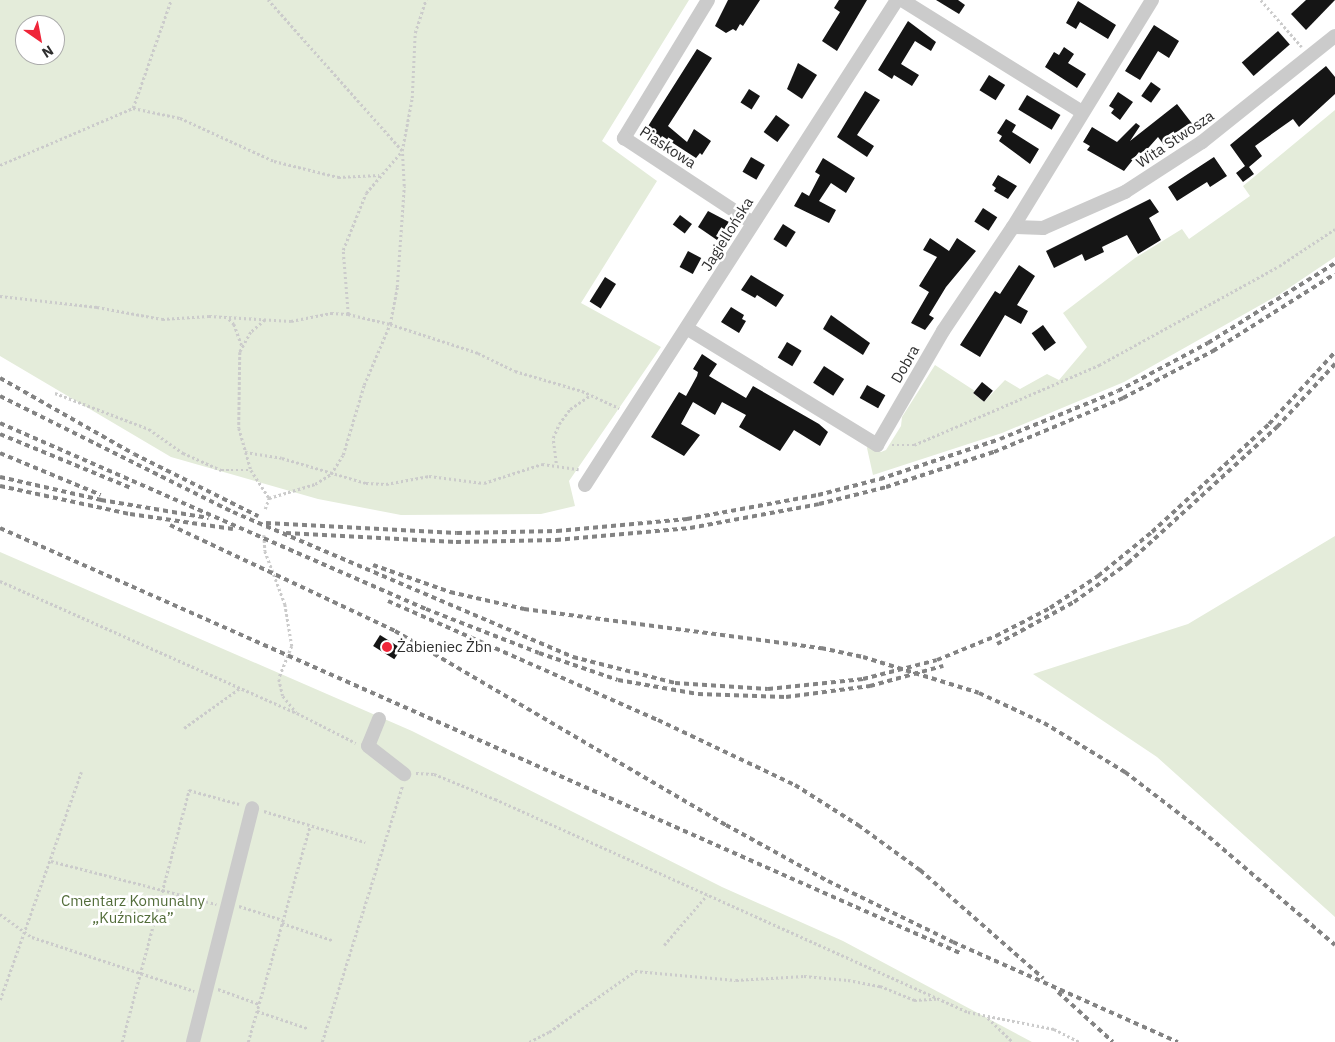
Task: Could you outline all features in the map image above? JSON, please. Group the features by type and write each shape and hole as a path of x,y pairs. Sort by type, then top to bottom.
{"street":[{"name":"Piaskowa","path":"708,0 624,138 753,223"},
{"name":"Jagiellońska","path":"585,485 688,329 753,223 897,0"},
{"path":"902,0 1082,112"},
{"name":"Dobra","path":"877,445 943,331 1013,227 1152,0"},
{"name":"Wita Stwosza","path":"1013,227 1043,228 1125,192 1202,142 1335,36"},
{"path":"688,329 877,445"},
{"path":"379,719 369,739 370,750 404,774"},
{"path":"193,1042 252,808"}],"path":[{"path":"133,108 171,0"},
{"path":"268,0 402,151"},
{"path":"269,498 315,484 332,474 350,438 364,385 390,324 400,241 402,151 410,117 415,33 426,0"},
{"path":"1261,0 1311,57"},
{"path":"0,165 133,108 180,118 274,161 338,177 379,175"},
{"path":"348,314 343,250 351,225 379,175 402,151"},
{"path":"877,445 914,445 1099,365 1279,266 1335,229"},
{"path":"0,296 97,307 162,319 228,318 291,321 331,313 348,314 390,324 478,353 515,371 591,395 632,414"},
{"path":"228,318 234,324 242,346 239,428 251,470 269,498"},
{"path":"242,346 265,320"},
{"path":"55,393 149,429 184,453 221,470 251,470"},
{"path":"556,464 553,438 559,424 570,409 591,395"},
{"path":"245,452 282,458 366,483 386,484 430,476 484,483 532,465 556,464 593,472"},
{"path":"265,509 269,498"},
{"path":"264,535 265,551 285,604 292,646 279,679 283,696 297,713"},
{"path":"0,581 297,713 370,750"},
{"path":"184,728 240,688"},
{"path":"0,1000 26,934 81,772"},
{"path":"322,1042 398,805 404,774 434,774 938,998 987,1017 1054,1028 1080,1042"},
{"path":"122,1042 164,890 189,790 366,842"},
{"path":"248,1042 310,826"},
{"path":"51,861 228,905 283,921 332,940"},
{"path":"664,945 707,895"},
{"path":"0,914 26,934 141,974 259,1004"},
{"path":"529,1042 635,971 723,978 848,980 880,986 914,1000 938,998"},
{"path":"257,1010 307,1028"},
{"path":"987,1017 1014,1042"}],"green space":[{"path":"0,0 689,0 602,141 657,181 581,303 661,347 569,481 575,506 541,514 401,515 318,499 171,457 0,356"},
{"path":"1335,110 1335,257 1280,294 1124,382 1002,433 873,475 868,445 881,452 886,450 901,426 902,417 935,365 975,391 973,393 984,402 1005,380 1020,389 1047,374 1059,380 1087,347 1063,313 1135,258 1182,229 1189,239 1250,196 1243,186"},
{"path":"1335,536 1335,917 1157,757 1033,674 1188,624"},
{"name":"Cmentarz Komunalny „Kuźniczka”","path":"0,552 412,731 722,887 843,941 1032,1042 0,1042"}],"building":[{"path":"728,0 760,0 743,26 740,24 736,31 733,29 726,33 715,26"},
{"path":"839,0 867,0 837,51 822,41 840,12 834,8"},
{"path":"936,0 958,0 965,5 959,14"},
{"path":"1306,0 1335,0 1306,30 1291,14"},
{"path":"1078,1 1116,25 1108,39 1080,22 1076,29 1066,23"},
{"path":"908,21 936,42 931,51 915,41 901,64 919,75 912,86 894,75 892,79 878,70"},
{"path":"1154,25 1179,41 1169,58 1158,51 1140,80 1125,71"},
{"path":"1278,31 1290,45 1254,76 1242,62"},
{"path":"1064,47 1074,54 1068,63 1086,74 1077,88 1045,67 1054,52 1059,55"},
{"path":"697,49 712,58 668,126 687,142 694,129 711,141 702,155 700,153 696,158 662,136 659,141 645,131"},
{"path":"798,63 817,75 802,99 787,89"},
{"path":"1326,66 1335,77 1335,94 1299,127 1293,119 1255,146 1262,156 1249,167 1254,174 1243,182 1236,173 1245,166 1230,145"},
{"path":"989,75 1005,85 996,100 979,90"},
{"path":"1151,82 1161,89 1151,103 1141,96"},
{"path":"749,89 760,96 752,109 741,103"},
{"path":"865,91 880,100 857,135 874,146 867,157 837,137"},
{"path":"1118,92 1133,102 1120,120 1111,113 1114,109 1109,106"},
{"path":"1027,95 1060,115 1052,130 1018,110"},
{"path":"1177,104 1194,126 1164,145 1158,137 1142,155 1139,152 1124,171 1087,150 1090,146 1083,142 1092,127 1117,142 1136,123 1140,126 1130,141"},
{"path":"776,115 790,125 777,142 764,132"},
{"path":"1006,119 1016,125 1012,132 1039,149 1030,164 999,141 1002,136 997,133"},
{"path":"751,157 765,165 756,180 742,172"},
{"path":"1214,157 1227,176 1210,187 1207,182 1177,201 1168,187"},
{"path":"823,158 855,178 846,193 831,183 819,201 836,210 829,223 794,206 802,192 809,196 820,175 815,172"},
{"path":"998,175 1017,186 1008,199 994,191 996,188 992,185"},
{"path":"1150,199 1159,212 1149,218 1161,240 1138,254 1127,235 1102,247 1104,252 1085,261 1082,254 1054,268 1046,251"},
{"path":"983,208 997,217 989,231 974,221"},
{"path":"708,211 729,222 717,240 698,227"},
{"path":"680,215 692,224 685,234 673,225"},
{"path":"783,224 796,232 786,247 773,239"},
{"path":"930,238 949,251 957,238 976,251 946,287 929,315 934,318 925,330 911,323 929,292 919,286 937,257 923,250"},
{"path":"688,251 701,258 693,274 680,267"},
{"path":"1019,265 1035,276 1017,305 1028,311 1021,324 1005,315 980,357 960,345 995,291 1000,294"},
{"path":"751,275 784,295 776,307 757,295 755,298 741,290"},
{"path":"605,277 616,284 601,308 590,302"},
{"path":"731,307 744,315 742,319 746,321 739,333 721,322"},
{"path":"831,315 870,343 863,355 823,329"},
{"path":"1043,325 1056,343 1045,351 1032,333"},
{"path":"787,342 802,351 792,366 778,357"},
{"path":"702,354 717,364 709,376 746,398 753,386 819,424 828,432 820,446 794,430 780,451 739,427 746,415 722,402 715,415 693,402 681,424 700,435 684,456 651,437 679,392 686,396 697,376 698,372 693,369"},
{"path":"824,366 844,379 833,396 813,383"},
{"path":"982,382 993,391 984,402 973,393"},
{"path":"867,385 885,395 878,408 860,398"},
{"name":"Żabieniec Żbn","path":"380,635 401,648 394,659 373,646"}],"railway":[{"path":"266,523 457,533 557,531 687,519 818,495 880,479 1000,439 1118,391 1208,343 1335,263"},
{"path":"286,533 456,542 556,540 690,528 819,504 886,487 994,452 1123,398 1213,351 1335,274"},
{"path":"0,396 233,512 573,657 675,683 768,689 863,679 937,660 996,636 1050,608 1098,576 1152,532 1269,424 1335,352"},
{"path":"997,644 1074,602 1128,563 1277,427 1335,364"},
{"path":"0,378 134,454 258,516"},
{"path":"0,423 426,609 539,653 618,680 698,694 786,697 870,686 943,666"},
{"path":"0,434 131,488"},
{"path":"0,453 101,495"},
{"path":"0,477 101,500 208,518"},
{"path":"0,486 130,514 233,529"},
{"path":"170,525 395,631 726,825 828,881 953,942 1178,1042"},
{"path":"0,528 960,953"},
{"path":"373,565 450,592 524,609 821,648 863,657 979,693 1044,723 1125,772 1202,831 1335,945"},
{"path":"388,601 658,720 795,785 858,825 920,870 1043,978"},
{"path":"1058,992 1113,1042"}],"place":[{"name":"Żabieniec Żbn","path":"387,647"}]}
